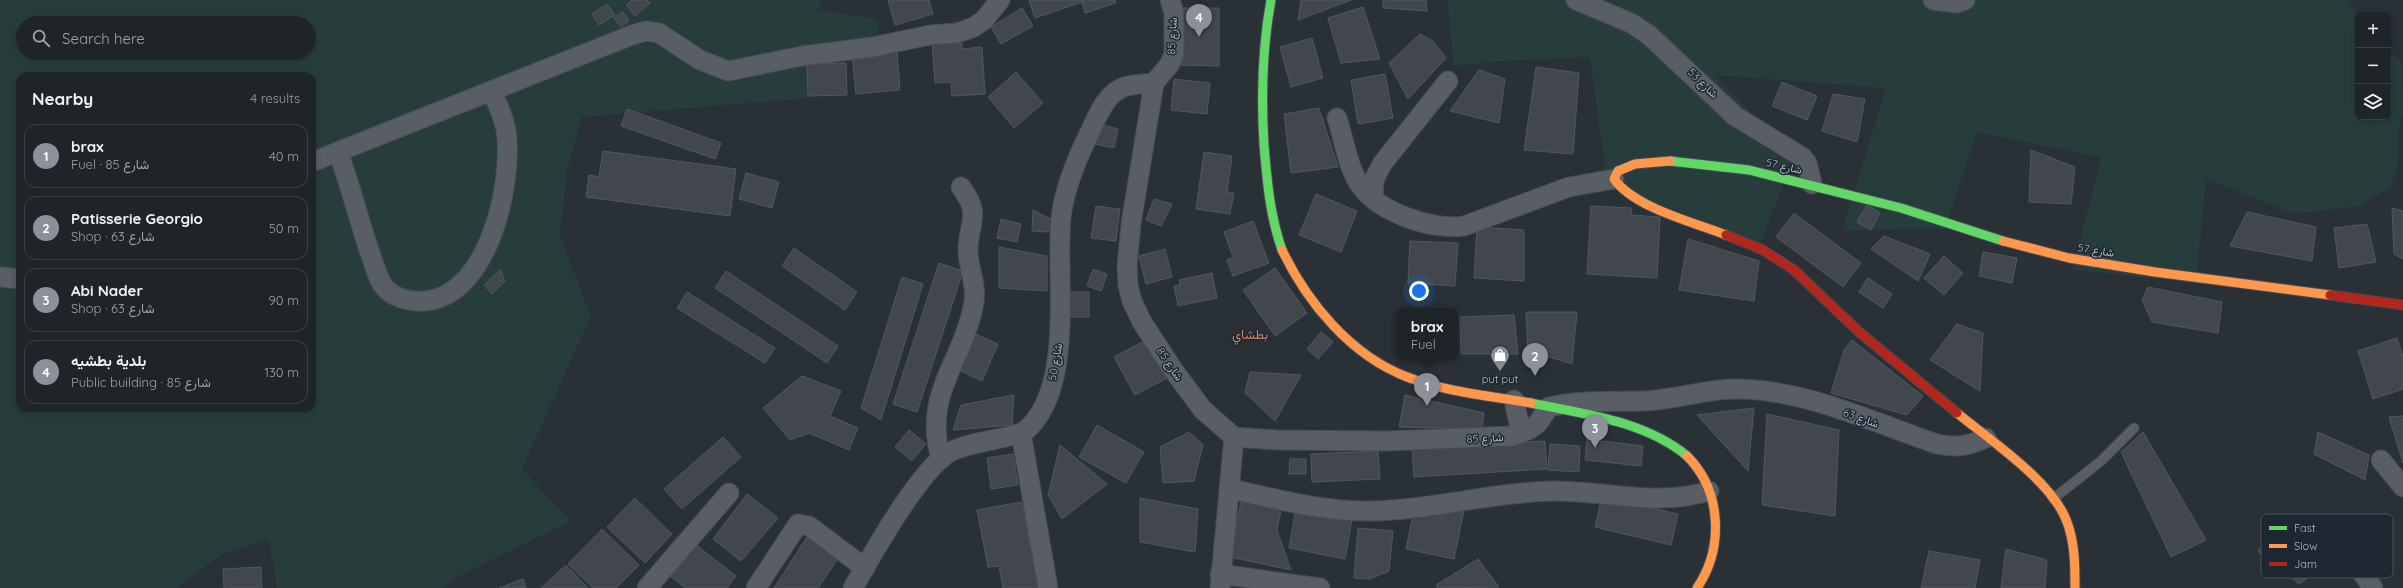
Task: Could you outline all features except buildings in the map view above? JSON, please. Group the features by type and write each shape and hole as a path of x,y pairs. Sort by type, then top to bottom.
{"street":[{"path":"316,160 632,35 646,31 659,32 700,60 728,71 802,56 873,47 930,35 957,33 974,27 984,20 1000,0"},
{"name":"شارع 85","path":"1170,0 1174,13 1174,54 1166,69 1154,83 1131,224 1127,266 1128,285 1132,301 1142,322 1202,410 1234,437 1277,440 1386,441 1492,438 1521,433"},
{"path":"1271,0 1261,73 1267,188 1275,232 1293,272 1313,301 1344,334 1380,364 1404,376 1432,385 1549,407 1639,428 1658,434 1672,443 1700,470 1710,491 1715,517 1715,545 1710,568 1697,588"},
{"name":"شارع 53","path":"1578,0 1631,23 1650,35 1691,72 1735,116 1802,157 1807,163 1812,184"},
{"path":"1933,0 1956,3 1965,0"},
{"path":"1373,198 1374,180 1382,164 1448,81"},
{"name":"شارع 50","path":"853,588 923,479 941,459 951,452 1021,433 1033,425 1045,406 1050,392 1059,344 1061,216 1074,169 1102,108 1112,95 1123,87 1154,83"},
{"path":"338,152 350,182 365,237 382,284 396,296 409,300 424,301 449,294 470,274 486,252 501,202 508,157 506,130 492,91"},
{"path":"1337,118 1358,182 1373,198 1414,220 1433,226 1451,228 1485,220 1569,188 1614,179 1622,190 1649,205 1763,250 1780,259 1794,270 1858,331 2035,477 2060,507 2071,537 2075,557 2075,588"},
{"name":"شارع 57","path":"1614,179 1618,171 1634,164 1665,161 1749,170 1812,184 1901,208 1994,238 2069,258 2155,272 2403,305"},
{"path":"941,459 935,432 936,413 942,386 964,336 974,301 974,278 968,254 973,214 968,198 961,187"},
{"path":"0,277 16,279"},
{"name":"شارع 63","path":"1549,407 1590,400 1643,401 1710,391 1752,390 1801,398 1942,446 1953,448 1968,446 1986,438"},
{"path":"1514,400 1521,433 1538,423 1549,407"},
{"path":"1021,433 1048,588"},
{"path":"1234,437 1231,489 1220,581 1320,588"},
{"path":"2381,460 2403,487"},
{"path":"1231,489 1285,501 1354,511 1398,510 1551,491 1607,494 1659,500 1691,497 1710,491"},
{"path":"647,588 729,493"},
{"path":"756,588 798,524 809,526 865,568"},
{"path":"2366,578 2373,588"}],"lane":[{"path":"2053,499 2101,461 2134,428"}],"green space":[{"path":"0,0 822,0 818,10 878,19 880,43 806,52 810,98 582,117 567,171 560,235 591,316 522,469 571,521 459,576 441,588 277,588 269,540 224,553 176,588 0,588"},
{"path":"1447,0 2349,0 2357,12 2355,12 2355,120 2391,120 2391,51 2402,64 2403,108 2399,129 2399,160 2391,187 2359,206 2294,214 2206,179 2196,283 2072,270 2101,158 1977,132 1945,229 1842,230 1886,88 1714,75 1794,156 1761,243 1607,184 1590,57 1505,61 1454,66"}],"traffic: fast":[{"path":"1271,0 1264,54 1263,127 1270,198 1282,250"},
{"path":"1670,161 1749,170 1901,208 2003,241"},
{"path":"1531,403 1613,420 1652,434 1687,456"}],"traffic: slow":[{"path":"1670,161 1635,164 1618,171 1614,179 1623,189 1650,206 1726,235"},
{"path":"2003,241 2069,258 2155,272 2330,295"},
{"path":"1282,250 1304,289 1332,325 1349,341 1386,367 1407,377 1437,386 1468,393 1531,403"},
{"path":"1957,413 2003,449 2035,477 2060,507 2072,538 2075,563 2075,588"},
{"path":"1687,456 1699,470 1707,486 1713,503 1715,520 1715,538 1712,555 1706,572 1697,588"}],"traffic: jam":[{"path":"1726,235 1763,250 1794,270 1858,331 1957,413"},
{"path":"2330,295 2403,305"}],"place":[{"name":"بلدية بطشيه","path":"1199,37"},
{"name":"put put","path":"1500,372"},
{"name":"Patisserie Georgio","path":"1535,376"},
{"name":"brax","path":"1427,406"},
{"name":"Abi Nader","path":"1595,448"}],"district":[{"name":"بطشاي","path":"1250,334"}]}
